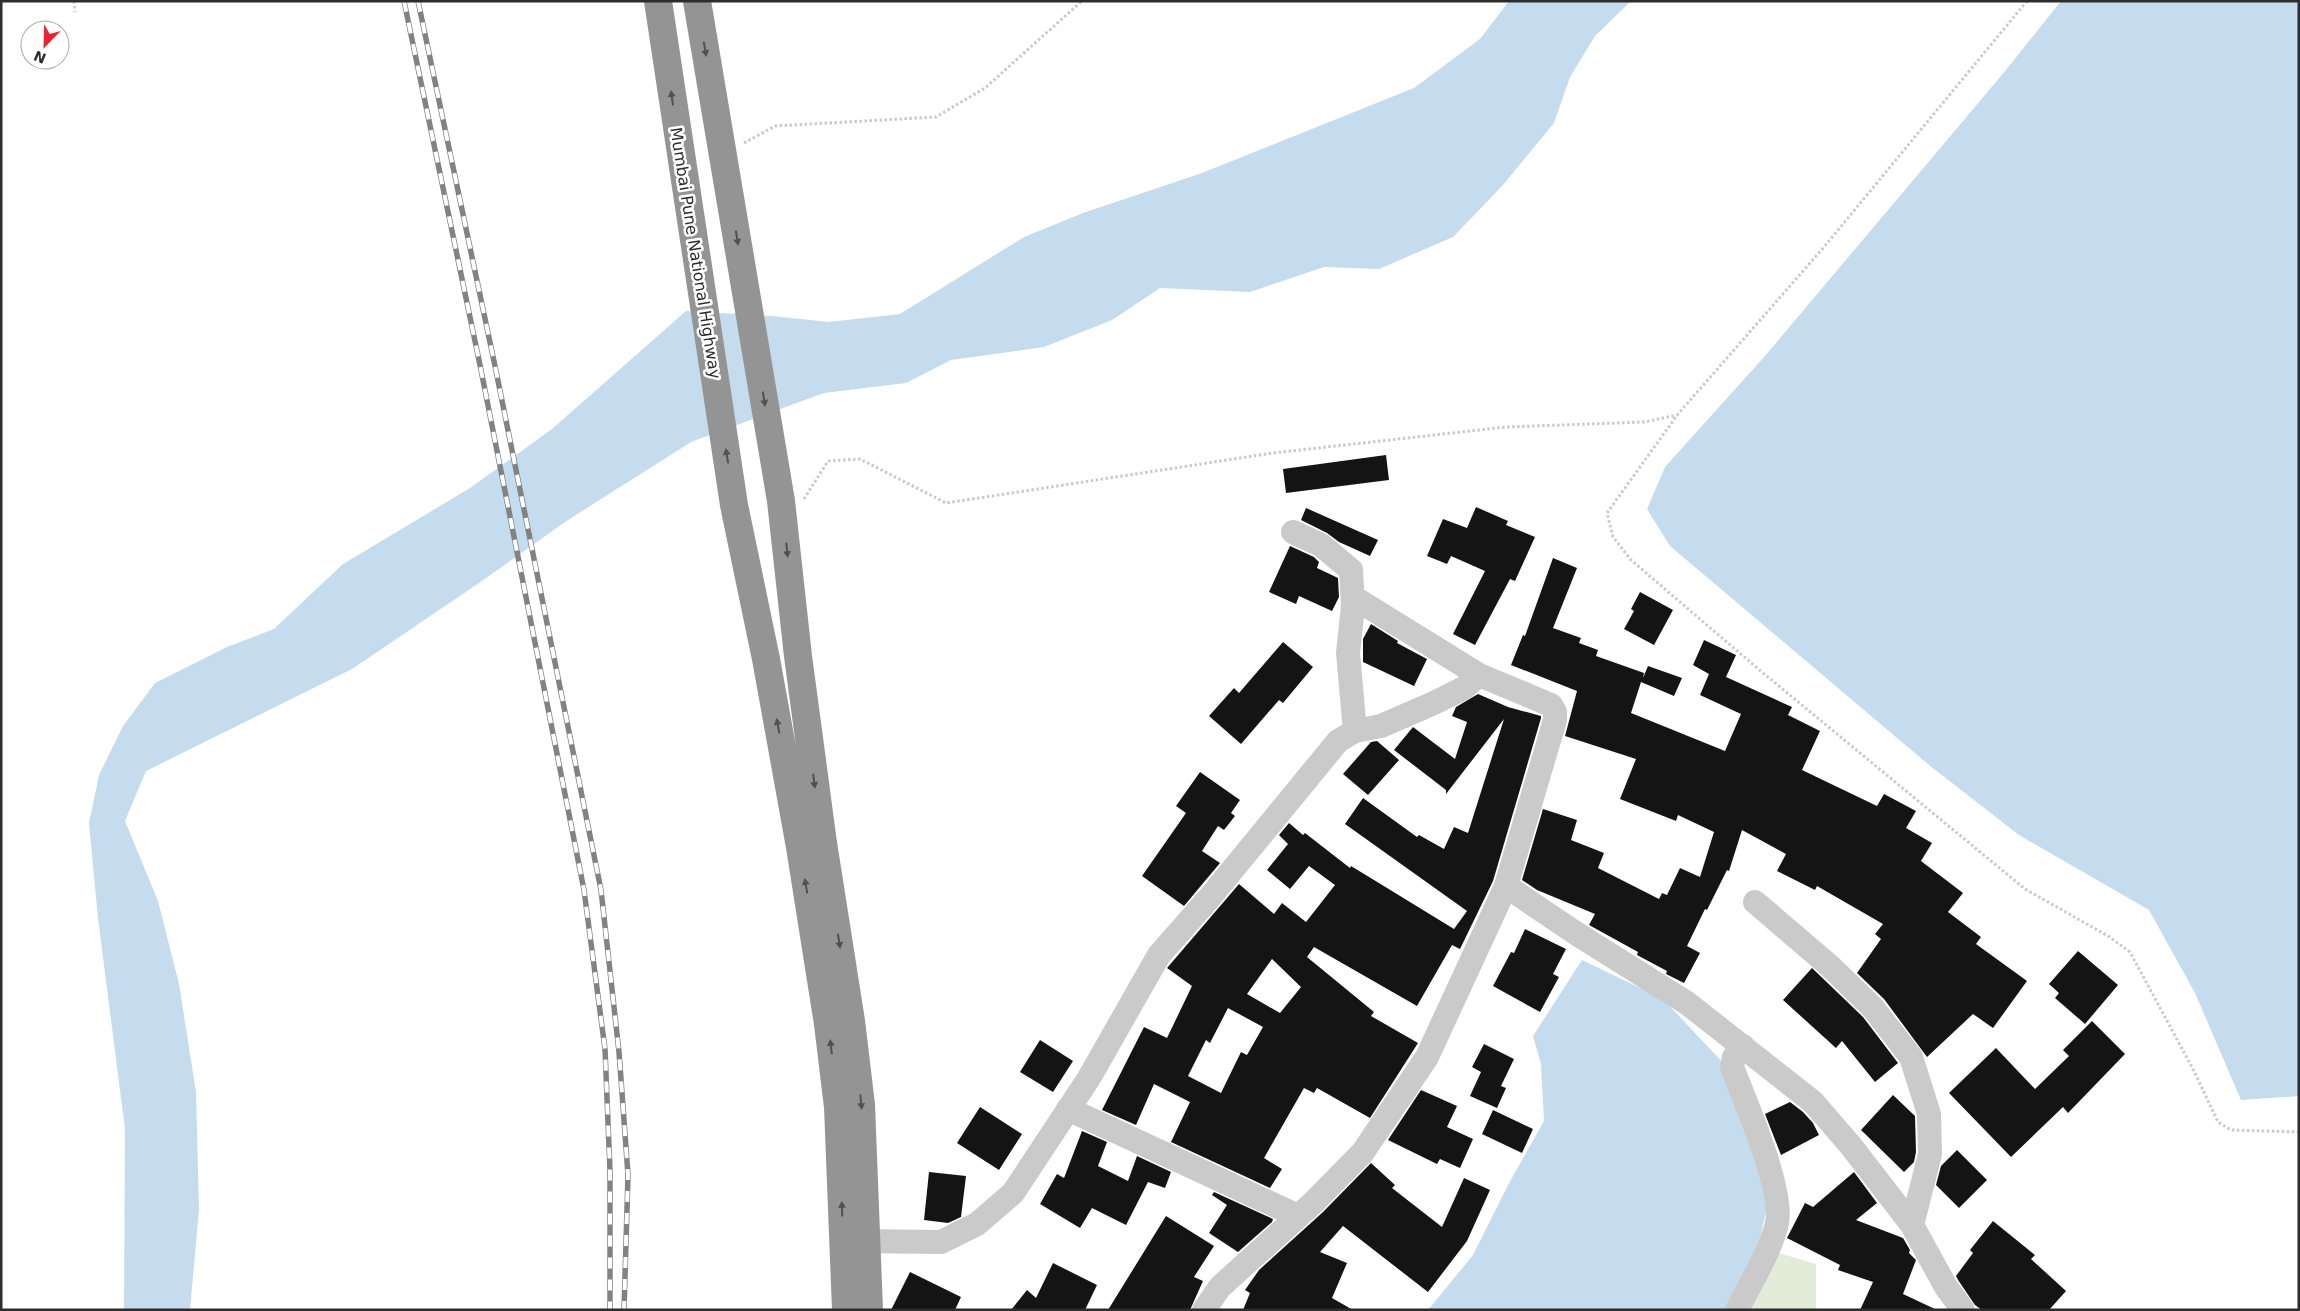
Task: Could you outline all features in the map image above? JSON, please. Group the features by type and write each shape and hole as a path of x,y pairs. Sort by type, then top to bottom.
{"highway":[{"name":"Mumbai Pune National Highway","path":"658,1 734,505 768,668 820,967 855,1241"},
{"path":"697,1 729,190 793,501 798,656 821,833 851,1021 861,1105 855,1241 846,1310"},
{"path":"855,1241 870,1310"}],"street":[{"path":"1293,532 1321,545 1351,570 1353,597 1348,653 1355,731"},
{"path":"1204,1310 1220,1287 1298,1216 1363,1152 1427,1057 1506,886 1555,720 1555,712 1551,705 1479,675 1353,597"},
{"path":"855,1241 941,1242 978,1224 1013,1193 1089,1078 1159,956 1212,896 1338,741 1355,731 1382,726 1434,703 1464,688 1479,675"},
{"path":"1506,886 1577,934 1688,1003 1813,1102 1852,1146 1912,1225 1946,1287 1963,1310"},
{"path":"1754,902 1832,967 1873,1008 1911,1057 1929,1114 1930,1154 1912,1225"},
{"path":"1737,1310 1768,1249 1777,1222 1776,1193 1732,1067 1734,1057 1743,1046"},
{"path":"1068,1109 1298,1216"}],"path":[{"path":"74,1 75,12"},
{"path":"723,154 775,126 936,117 986,88 1082,1"},
{"path":"2027,1 1824,247 1678,414 1608,513 1613,537 1632,560 1763,673 2025,890 2108,936 2130,952 2194,1071 2218,1122 2231,1130 2299,1132"},
{"path":"793,501 828,461 860,459 946,503 1273,453 1506,427 1644,422 1678,414"}],"green space":[{"path":"1758,1247 1816,1264 1816,1310 1728,1310"}],"water":[{"path":"1509,1 1631,1 1595,36 1570,77 1554,123 1503,185 1453,237 1379,269 1324,267 1250,292 1160,288 1112,320 1044,347 951,360 906,383 824,393 691,442 565,522 352,669 146,771 125,821 158,901 179,984 196,1092 199,1209 190,1310 124,1310 125,1129 98,918 89,823 99,775 123,726 155,683 227,647 274,629 343,564 470,488 552,429 686,311 772,316 829,322 900,314 1024,237 1083,213 1202,173 1414,88 1480,39"},
{"path":"2061,1 2299,1 2299,1096 2241,1100 2195,993 2149,910 2019,835 1929,765 1670,546 1647,509 1665,467 1765,356 2006,70"},
{"path":"1582,960 1663,999 1726,1066 1770,1195 1758,1247 1728,1310 1428,1310 1473,1255 1508,1185 1544,1121 1541,1064 1533,1036"}],"building":[{"path":"1386,455 1389,480 1286,493 1283,469"},
{"path":"1476,507 1508,521 1506,525 1535,537 1515,581 1510,579 1475,645 1453,634 1485,571 1451,556 1447,564 1427,556 1443,519 1467,528"},
{"path":"1306,508 1378,540 1370,556 1339,542 1327,533 1301,520"},
{"path":"1290,546 1314,557 1319,562 1317,568 1338,578 1339,597 1332,611 1299,596 1296,604 1269,592"},
{"path":"1553,558 1577,568 1553,628 1581,638 1579,643 1598,650 1596,656 1644,673 1643,678 1648,666 1682,678 1674,696 1641,682 1631,713 1725,751 1741,714 1700,695 1709,674 1693,665 1704,640 1736,655 1726,677 1792,707 1788,715 1820,731 1802,770 1877,806 1884,794 1916,811 1906,828 1932,843 1921,861 1963,893 1948,912 1981,937 1976,944 2027,981 1993,1028 1973,1014 1927,1057 1884,999 1857,973 1881,939 1875,934 1883,924 1817,886 1815,890 1777,871 1786,854 1742,830 1729,871 1727,870 1707,910 1705,909 1687,946 1700,953 1684,983 1666,974 1667,971 1637,955 1638,952 1589,925 1595,914 1537,890 1522,880 1543,809 1577,820 1571,840 1604,853 1598,868 1659,899 1662,893 1667,895 1680,868 1700,877 1714,832 1678,815 1676,821 1620,799 1636,759 1565,736 1577,691 1511,665 1523,635 1525,636"},
{"path":"1640,592 1673,610 1654,645 1624,629 1634,611 1631,609"},
{"path":"1371,624 1398,641 1397,643 1427,659 1414,686 1363,662 1363,639"},
{"path":"1283,642 1313,667 1283,703 1279,700 1241,744 1209,716 1234,688 1239,693"},
{"path":"1478,694 1508,707 1541,716 1493,881 1460,949 1452,945 1417,1006 1314,947 1307,957 1374,1012 1371,1016 1418,1043 1370,1118 1317,1088 1314,1093 1304,1088 1264,1158 1282,1169 1270,1188 1171,1142 1190,1102 1154,1084 1136,1125 1102,1110 1144,1027 1167,1038 1192,986 1167,968 1239,884 1274,914 1282,903 1306,922 1335,885 1309,866 1290,889 1267,870 1288,844 1279,835 1289,823 1350,868 1351,866 1454,929 1467,911 1345,824 1363,798 1417,837 1419,835 1444,849 1454,827 1468,833 1504,719 1446,794 1446,790 1394,750 1413,727 1455,759 1467,722 1452,716 1456,707","holes":["1272,959 1301,987 1280,1013 1247,994","1228,1008 1263,1027 1247,1055 1241,1052 1221,1093 1188,1076 1206,1040 1210,1043"]},
{"path":"1377,741 1399,760 1368,795 1343,774 1371,742"},
{"path":"1200,772 1240,800 1231,813 1235,816 1224,830 1218,826 1202,851 1220,863 1184,906 1142,876 1186,813 1176,806"},
{"path":"1525,929 1566,949 1553,974 1559,977 1540,1012 1493,986 1511,952 1514,953"},
{"path":"2078,951 2118,985 2085,1024 2055,998 2059,993 2049,984"},
{"path":"1812,968 1863,1017 1898,1063 1875,1082 1842,1041 1836,1048 1783,1000"},
{"path":"2092,1021 2125,1054 2068,1113 2063,1107 2011,1157 1949,1093 1996,1048 2035,1089 2069,1056 2063,1050"},
{"path":"1040,1040 1073,1061 1053,1092 1020,1072"},
{"path":"1484,1044 1514,1059 1501,1086 1506,1088 1497,1108 1470,1096 1481,1072 1472,1067"},
{"path":"1421,1090 1457,1106 1447,1127 1473,1139 1460,1168 1440,1159 1437,1164 1388,1140"},
{"path":"1893,1095 1915,1116 1916,1152 1914,1162 1904,1172 1861,1130"},
{"path":"1790,1102 1813,1123 1819,1135 1781,1155 1765,1114"},
{"path":"980,1107 1022,1134 999,1170 957,1143"},
{"path":"1493,1110 1533,1129 1522,1153 1482,1134"},
{"path":"1082,1131 1107,1142 1098,1166 1128,1181 1137,1156 1171,1172 1165,1188 1148,1182 1126,1225 1092,1208 1080,1228 1040,1204 1057,1174 1064,1178"},
{"path":"1957,1150 1987,1180 1959,1208 1936,1185 1941,1166"},
{"path":"1371,1163 1395,1185 1392,1188 1442,1227 1464,1178 1490,1190 1467,1241 1428,1292 1343,1226 1320,1252 1347,1263 1332,1298 1353,1310 1243,1310 1250,1293 1245,1290 1259,1270 1323,1212"},
{"path":"929,1172 966,1176 961,1217 948,1223 924,1220"},
{"path":"1854,1172 1877,1203 1856,1220 1903,1238 1910,1250 1909,1253 1916,1260 1903,1294 1937,1310 1860,1310 1873,1282 1838,1270 1840,1265 1787,1238 1805,1203 1813,1207"},
{"path":"1214,1192 1273,1219 1272,1222 1238,1252 1209,1233 1227,1205 1212,1195"},
{"path":"1166,1216 1214,1246 1194,1277 1203,1281 1190,1310 1108,1310"},
{"path":"1993,1221 2035,1255 2031,1259 2066,1291 2049,1310 1982,1310 1975,1305 1958,1280 1956,1276 1973,1253 1970,1250"},
{"path":"1053,1263 1097,1285 1085,1310 1011,1310 1027,1290 1036,1298"},
{"path":"910,1272 961,1297 955,1310 891,1310"}],"railway":[{"path":"404,1 480,365 584,890 605,1049 610,1171 610,1310"},
{"path":"418,1 495,366 601,890 619,1052 628,1175 624,1310"}]}
